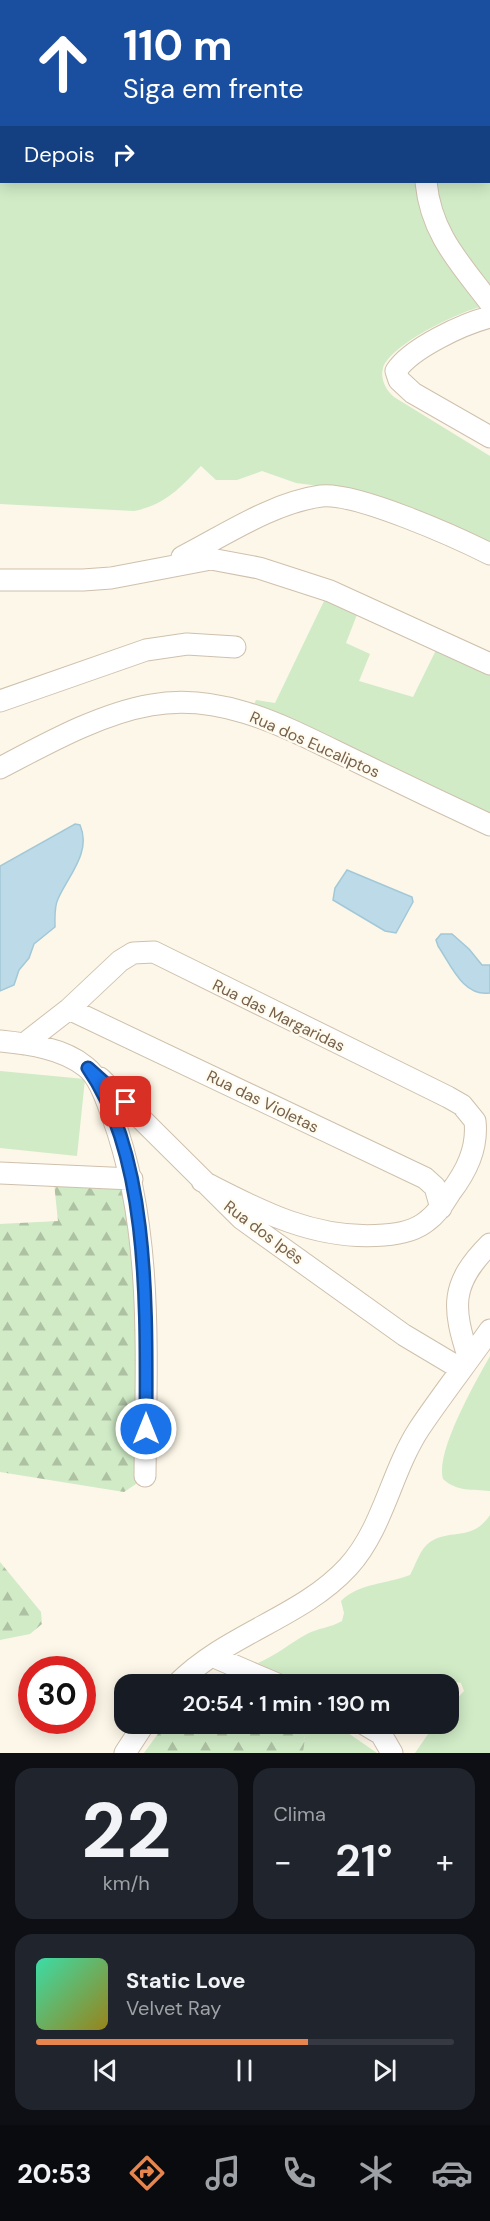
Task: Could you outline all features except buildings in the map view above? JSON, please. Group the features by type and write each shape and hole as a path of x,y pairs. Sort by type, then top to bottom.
{"street":[{"path":"426,183 428,203 436,228 448,248 490,303"},
{"path":"490,317 422,348 401,363 396,371 399,380 413,393 490,437"},
{"path":"161,568 275,509 322,496 354,499 490,554"},
{"path":"0,580 83,580 137,574 211,559 259,568 363,605 490,664"},
{"path":"0,701 146,650 188,644 235,647"},
{"name":"Rua dos Eucaliptos","path":"0,768 116,714 151,705 193,701 232,708 276,723 490,825"},
{"name":"Rua das Margaridas","path":"24,1044 69,1009 120,961 133,953 154,952 462,1105 475,1121 476,1132 470,1160 463,1176 445,1201"},
{"name":"Rua das Violetas","path":"69,1009 424,1178 435,1187 445,1201"},
{"name":"Rua dos Ipês","path":"0,1041 24,1044 64,1054 88,1068 138,1114 242,1219 404,1335 465,1364"},
{"path":"88,1068 107,1102 132,1179 146,1311 146,1476"},
{"path":"0,1173 132,1179"},
{"path":"202,1181 260,1212 336,1235 396,1234 426,1222 445,1201"},
{"path":"465,1364 458,1316 462,1277 476,1257 490,1244"},
{"path":"190,1674 249,1632 313,1599 350,1565 368,1538 419,1429 490,1330"},
{"path":"212,1656 254,1674"},
{"path":"125,1753 137,1734"},
{"path":"381,1734 392,1753"}],"green space":[{"path":"0,183 490,183 490,305 448,319 414,338 389,358 383,368 382,376 388,391 394,397 490,456 490,543 429,519 420,512 351,490 296,483 262,471 237,480 216,480 201,466 163,500 155,505 134,511 0,504"},
{"path":"325,599 358,612 346,643 370,654 359,681 413,697 438,646 490,672 490,819 252,709 256,700 275,703"},
{"path":"0,1071 85,1079 77,1156 0,1148"},
{"path":"54,1183 127,1186 140,1316 139,1482 124,1492 0,1472 0,1224 58,1221"},
{"path":"490,1356 490,1491 460,1488 443,1479 442,1467 445,1452 458,1417"},
{"path":"490,1515 490,1753 415,1753 428,1734 459,1734 459,1696 464,1691 459,1683 459,1674 281,1674 258,1663 315,1630 342,1621 344,1613 341,1601 348,1595 365,1587 410,1575 421,1553 430,1542 438,1538 469,1532 483,1523"},
{"path":"0,1562 41,1612 42,1624 30,1634 0,1640"},
{"path":"158,1734 304,1734 305,1739 303,1753 144,1753"},
{"path":"304,1734 349,1734 377,1753 303,1753"}],"water":[{"path":"75,824 80,825 83,845 77,864 57,902 55,927 34,944 29,958 19,970 14,985 0,991 0,866"},
{"path":"347,870 412,897 413,902 396,933 385,931 333,900 335,888"},
{"path":"441,934 452,934 482,965 490,965 490,993 472,990 459,978 438,946 436,940"}],"route":[{"path":"126,1102 88,1068 107,1102 132,1179 146,1311 146,1429"}]}
